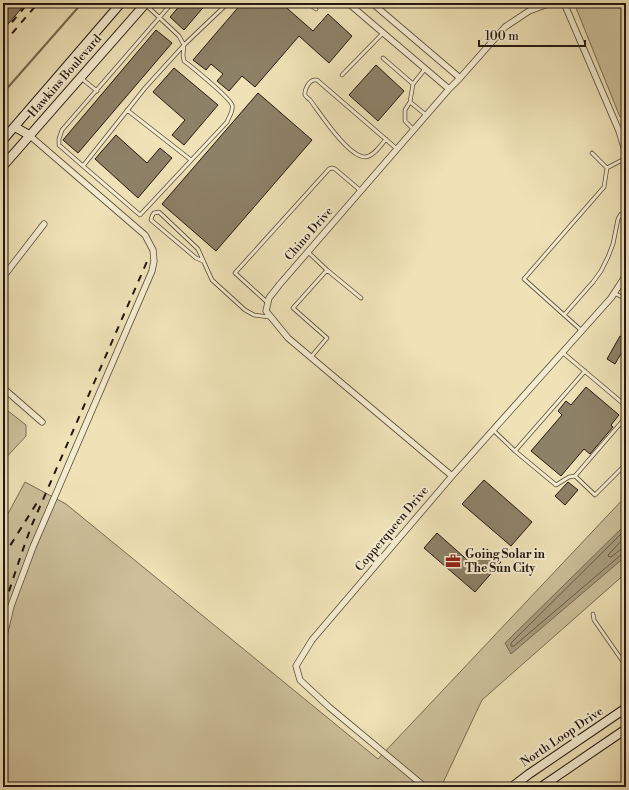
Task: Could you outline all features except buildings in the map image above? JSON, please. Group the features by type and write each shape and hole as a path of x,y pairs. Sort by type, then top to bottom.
{"main road":[{"name":"Hawkins Boulevard","path":"3,140 121,3"},
{"name":"Hawkins Boulevard","path":"3,166 145,4"},
{"path":"15,127 29,136"},
{"name":"North Loop Drive","path":"512,787 626,708"},
{"path":"541,787 626,729"}],"street":[{"path":"348,3 449,89"},
{"path":"372,3 460,78"},
{"name":"Chino Drive","path":"268,303 269,298 308,252 426,115 505,27 529,11 551,3"},
{"path":"564,3 619,131 626,154"},
{"path":"619,131 626,128"},
{"path":"3,640 11,606 33,547 148,283 154,261 153,250 145,235 29,136"},
{"path":"3,277 44,224"},
{"name":"Copperqueen Drive","path":"425,787 329,707 300,680 296,666 312,640 452,476 611,298 626,275"},
{"path":"268,303 266,312 288,338 452,476"},
{"path":"3,388 42,422"}],"lane":[{"path":"145,4 160,18 179,36 184,45 184,60 232,103 233,110 227,122 140,214 59,145 59,139 62,130 160,18 172,3"},
{"path":"83,166 145,88 184,45 228,3"},
{"path":"308,3 316,9"},
{"path":"342,75 383,33"},
{"path":"383,58 413,84"},
{"path":"414,130 404,121 405,110 410,102 413,84 425,69"},
{"path":"80,77 97,90"},
{"path":"386,139 372,154 366,157 359,156 352,152 335,134 306,96 306,90 310,82 317,80 386,139 397,149"},
{"path":"410,102 426,115"},
{"path":"128,110 191,160"},
{"path":"592,153 607,168"},
{"path":"607,168 626,158"},
{"path":"582,331 524,280 604,187 607,168"},
{"path":"268,303 235,273 329,169 335,169 361,191"},
{"path":"203,261 196,258 151,220 154,213 158,212 198,248 212,280 245,310 254,315 271,317"},
{"path":"564,315 602,270 613,244 618,218 621,214 626,213"},
{"path":"308,252 361,298"},
{"path":"311,357 327,338 293,308 327,270"},
{"path":"614,293 626,300"},
{"path":"562,352 626,406"},
{"path":"515,451 585,371"},
{"path":"493,430 515,451 556,485 569,477 575,476 626,417"},
{"path":"575,476 595,495 626,464"},
{"path":"593,614 594,620 626,666"}],"shaded area":[{"path":"574,3 626,3 626,115 620,117"},
{"path":"3,407 26,425 26,436 3,461"},
{"path":"25,482 66,504 378,759 626,496 626,573 482,700 441,787 3,787 3,523"}],"water":[{"path":"626,524 626,556 511,654 505,643"}],"waterway":[{"path":"3,93 82,3"}],"railway":[{"path":"3,33 28,3"},
{"path":"3,44 38,3"},
{"path":"3,604 8,594 31,527 149,257"},
{"path":"3,557 38,501"}],"place":[{"name":"Going Solar in The Sun City","path":"453,561"}]}
